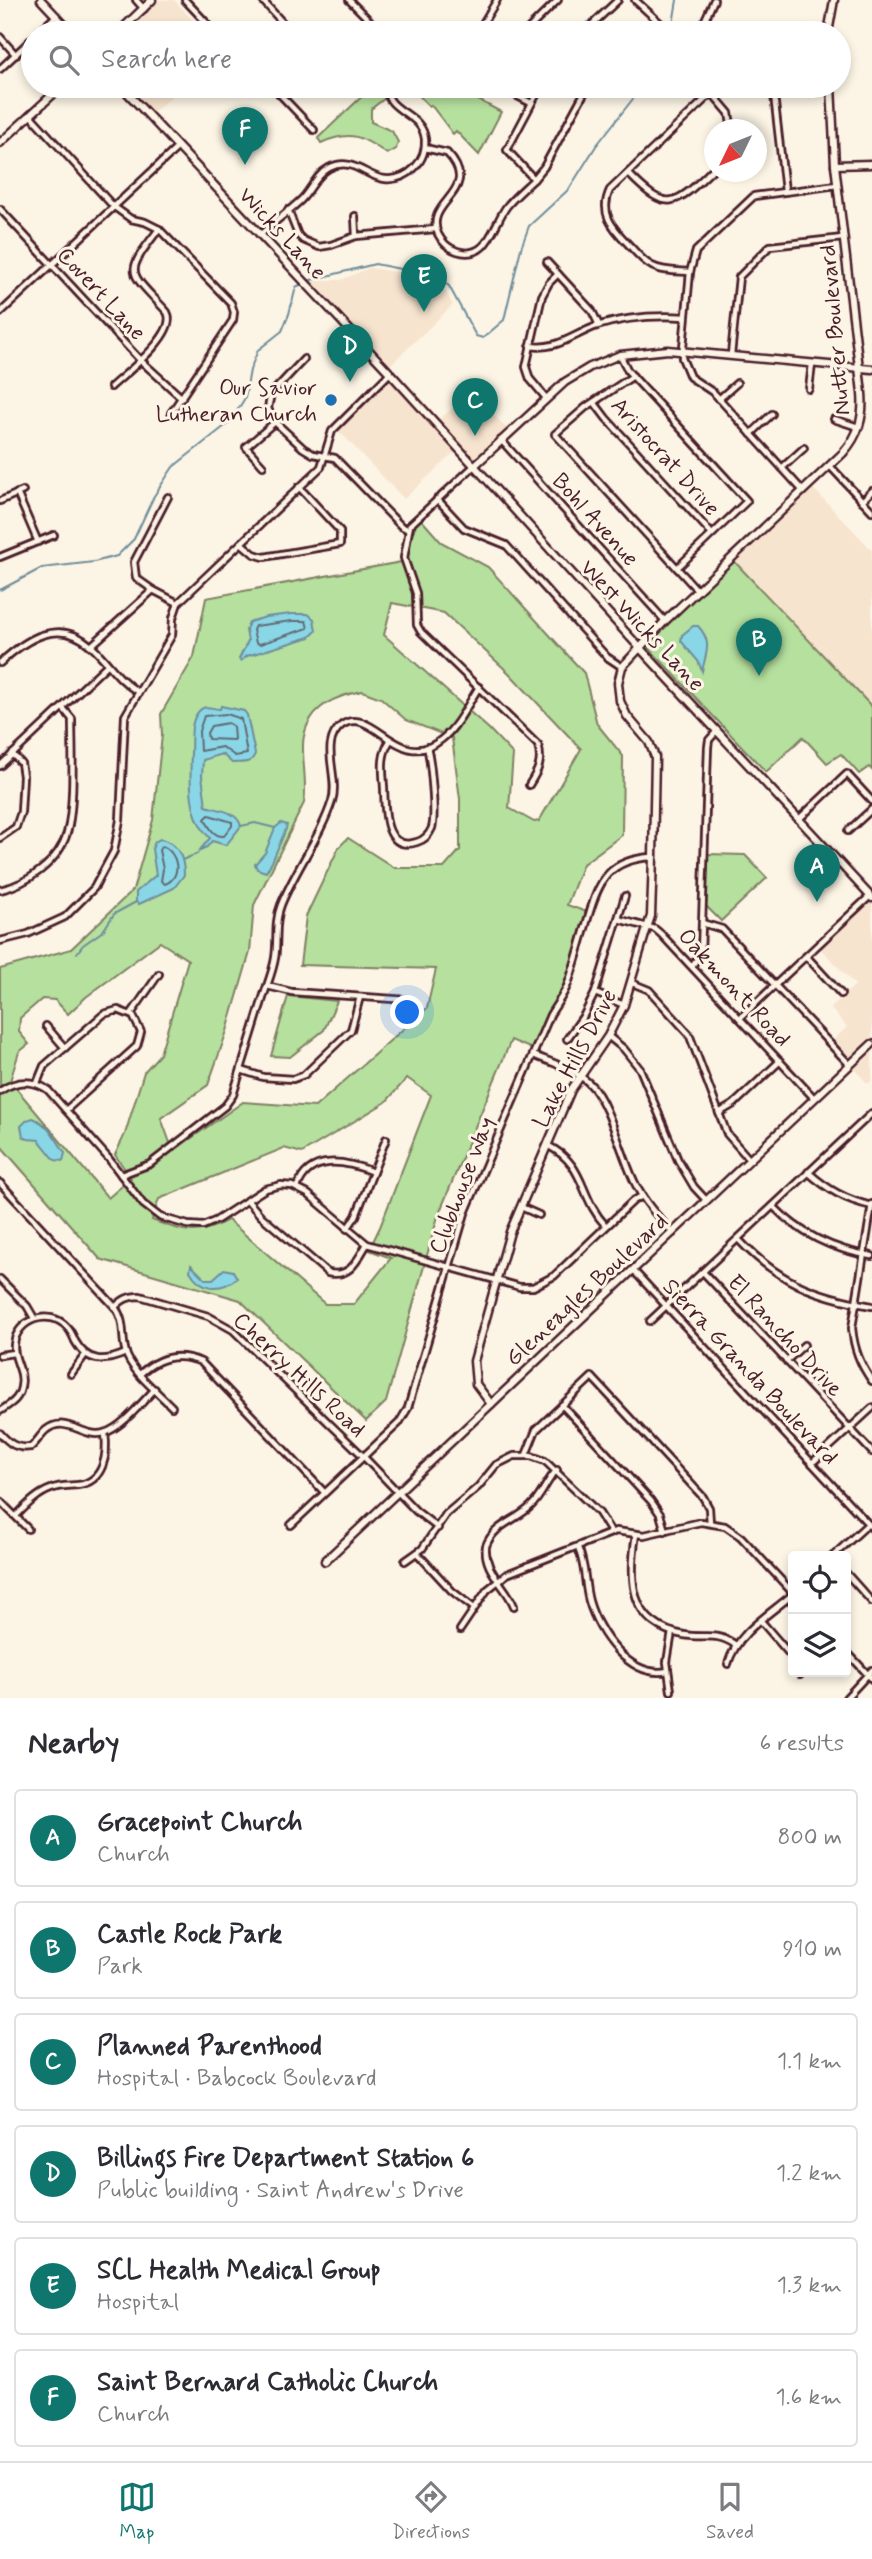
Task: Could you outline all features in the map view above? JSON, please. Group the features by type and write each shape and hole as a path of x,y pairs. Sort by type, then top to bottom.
{"street":[{"path":"41,0 61,21"},
{"path":"136,0 144,9"},
{"path":"131,21 152,0"},
{"path":"185,0 205,21"},
{"path":"262,0 281,21"},
{"path":"349,0 370,21"},
{"path":"485,21 498,0"},
{"path":"536,21 558,0"},
{"path":"596,21 618,0"},
{"path":"635,0 655,21"},
{"path":"704,21 714,0"},
{"path":"830,21 834,0"},
{"path":"51,21 56,16"},
{"path":"0,37 16,55"},
{"path":"0,69 21,50"},
{"path":"0,143 49,98"},
{"name":"Wicks Lane","path":"132,98 390,373"},
{"path":"283,98 314,130"},
{"path":"260,235 306,194 316,180 330,168 352,165 387,179 397,178 415,167 422,158 425,136 409,114 389,98"},
{"path":"521,98 531,103"},
{"path":"534,98 507,150 534,179"},
{"path":"425,148 447,153 454,160 460,179 454,194 437,214 436,229 445,245 452,250 462,253 475,251 491,239 506,208 544,167 581,98"},
{"path":"690,272 651,266 607,219 606,198 610,190 707,98"},
{"path":"716,98 729,113 730,119"},
{"path":"774,98 785,191"},
{"name":"Nutter Boulevard","path":"639,647 830,466 849,446 859,427 863,409 837,185 832,98"},
{"path":"30,116 113,206 131,219 159,229 230,303 234,312 233,320 170,413"},
{"path":"0,312 178,147"},
{"path":"835,165 872,164"},
{"path":"628,173 651,196 666,203 686,195 704,178"},
{"path":"803,491 719,399 690,377 682,351 690,272 696,251 754,196 837,185"},
{"name":"Covert Lane","path":"0,209 140,360 182,398"},
{"path":"288,210 298,235 319,247 331,246 356,236 436,229"},
{"path":"355,216 356,236"},
{"path":"111,387 163,337 170,324 167,312 135,276 133,268 159,229"},
{"path":"731,355 739,277 770,246 843,238"},
{"path":"547,262 592,311 599,326"},
{"path":"546,398 527,373 529,342 544,289 558,274"},
{"path":"529,342 550,347 599,326 641,317 685,317"},
{"path":"529,785 540,767 538,745 421,632 417,625 416,593 404,558 410,525 546,398 577,373 620,355 653,350 682,351 872,369"},
{"path":"620,355 633,376 747,501 677,568"},
{"path":"304,359 271,394 268,408 275,422 303,449 313,454 335,458 401,526 409,530"},
{"path":"810,389 812,364"},
{"path":"0,941 28,934 65,917 94,888 114,851 120,820 125,716 172,635 178,603 321,467 332,431 390,373"},
{"name":"West Wicks Lane","path":"390,373 871,897"},
{"path":"633,376 594,402 555,434 698,591"},
{"path":"719,399 737,383"},
{"name":"Aristocrat Drive","path":"594,402 712,534"},
{"path":"751,434 772,414"},
{"path":"834,419 859,427"},
{"path":"263,466 246,447 275,422"},
{"name":"Bohl Avenue","path":"501,440 665,621"},
{"path":"782,468 804,448"},
{"path":"830,466 872,511"},
{"path":"241,543 254,554 264,557 340,544 340,531 299,487"},
{"path":"862,501 872,491"},
{"path":"0,500 20,492 38,542"},
{"path":"168,497 134,562 136,578 178,603"},
{"path":"437,499 464,528 506,545 607,657 622,667 639,647"},
{"path":"0,557 54,535"},
{"path":"92,646 153,590"},
{"path":"0,663 16,648 40,634 59,630 76,635 92,646 121,681 138,692"},
{"path":"0,766 107,665"},
{"name":"Lake Hills Drive","path":"491,1404 477,1384 474,1361 510,1232 579,1076 608,1036 624,1005 648,928 653,858 655,757 649,742 627,716 620,701 618,683 622,667"},
{"path":"121,1175 150,1164 225,1106 233,1095 275,958 280,907 332,801 332,738 341,726 357,720 367,723 390,741 408,748 427,747 448,733 480,687"},
{"path":"0,890 32,877 53,858 67,834 70,815 72,719 63,708"},
{"path":"692,966 701,953 708,747 711,736 717,731"},
{"path":"390,741 382,761 387,825 394,838 407,844 423,840 432,825 427,747"},
{"path":"0,838 16,827 21,812 21,763 12,754"},
{"path":"799,819 847,774 872,800"},
{"path":"848,831 872,809"},
{"name":"Clubhouse Way","path":"291,1525 398,1423 408,1408 414,1395 465,1213 550,1014 568,985 600,883 623,863 633,859 653,858"},
{"path":"567,1039 595,993 625,895"},
{"path":"740,1018 871,897"},
{"name":"Oakmont Road","path":"618,919 661,934 814,1098"},
{"path":"702,923 722,929 850,1065"},
{"path":"807,957 841,994"},
{"path":"131,1014 159,974"},
{"path":"632,983 649,990 689,1034 727,1134 749,1159"},
{"path":"267,985 292,992 408,1000"},
{"path":"595,993 624,1005"},
{"path":"241,1070 263,1077 293,1079 304,1075 351,1030 360,997"},
{"path":"37,1083 42,1069 106,1013 122,1010 131,1014 140,1028 137,1046 66,1110"},
{"path":"46,1026 65,1048"},
{"path":"608,1036 624,1048 640,1069 678,1160 694,1187 706,1200"},
{"name":"Gleneagles Boulevard","path":"325,1561 872,1044"},
{"path":"533,1055 572,1070 597,1093 642,1196 673,1233"},
{"path":"719,1113 734,1104 780,1061"},
{"path":"0,1091 18,1082 37,1083 48,1090 149,1210 160,1217 203,1226 270,1187 287,1185 311,1197 367,1244 520,1287 533,1287 554,1276 633,1201 642,1196"},
{"path":"650,1321 872,1113"},
{"path":"347,1229 356,1216 386,1139"},
{"path":"547,1145 560,1151 574,1165 591,1208 606,1226"},
{"path":"296,1188 304,1173 317,1166 345,1162 373,1172"},
{"path":"808,1172 831,1191 849,1201 872,1205 852,1328 853,1343 860,1363 872,1381"},
{"path":"0,1183 115,1307 124,1323 126,1353 140,1374 172,1408"},
{"path":"247,1200 261,1216 328,1273 341,1274 352,1269 367,1244"},
{"path":"773,1206 799,1230 828,1245 872,1256"},
{"path":"520,1207 539,1215"},
{"path":"738,1239 786,1280 815,1294 872,1306"},
{"name":"Sierra Granda Boulevard","path":"632,1270 870,1526"},
{"name":"El Rancho Drive","path":"703,1272 872,1452"},
{"path":"0,1279 27,1306 34,1318"},
{"name":"Cherry Hills Road","path":"115,1307 122,1300 140,1296 221,1322 233,1330 397,1492 438,1528"},
{"path":"0,1411 14,1401 21,1388 21,1370 14,1353 16,1337 21,1328 34,1318 47,1317 62,1323 86,1355 99,1360 108,1360 126,1353"},
{"path":"786,1361 804,1345"},
{"path":"0,1355 14,1353"},
{"path":"71,1374 86,1355"},
{"path":"140,1374 156,1361 167,1357 190,1357 201,1362 324,1492"},
{"path":"526,1455 536,1430 592,1377 703,1497 709,1508 710,1522"},
{"path":"0,1433 10,1444 24,1448 31,1447 43,1432 55,1425 65,1424 89,1433 105,1433 121,1423 155,1389"},
{"path":"562,1405 651,1501 660,1514 665,1531"},
{"path":"812,1463 872,1408"},
{"path":"16,1516 47,1490 79,1485 97,1475 106,1454 105,1433"},
{"path":"405,1562 417,1553 446,1514 478,1487 496,1465 507,1459 526,1455 545,1461 557,1470 564,1481 606,1520 611,1532"},
{"path":"514,1606 510,1595 487,1561 485,1553 489,1539 498,1528 529,1508 557,1470"},
{"path":"0,1501 28,1529"},
{"path":"460,1630 487,1590 498,1580 517,1569 578,1548 611,1532 644,1535 710,1522 733,1531 788,1588"},
{"path":"839,1551 870,1526"},
{"path":"636,1534 631,1566 634,1594 645,1613 672,1632 692,1636 714,1635 725,1638 736,1646"},
{"path":"578,1548 584,1564 590,1604 605,1635 620,1653 647,1671 668,1671"},
{"path":"417,1553 452,1591 474,1608"},
{"path":"851,1579 872,1602"},
{"path":"728,1664 736,1646 746,1633 788,1597"},
{"path":"761,1621 788,1652"},
{"path":"671,1690 667,1654 672,1632"},
{"path":"849,1697 871,1675 851,1656"}],"shaded area":[{"path":"152,0 174,0 194,21 130,21"},
{"path":"133,98 170,98 150,116"},
{"path":"369,268 426,276 435,280 453,305 386,369 308,286 315,280 341,280"},
{"path":"390,373 435,423 472,391 510,432 474,466 458,449 404,499 335,427"},
{"path":"812,487 872,550 872,707 734,561"},
{"path":"870,896 872,1080 868,1084 830,1043 847,1027 830,1008 855,985 818,946"}],"green space":[{"path":"360,98 385,98 371,109 371,122 392,131 398,142 396,149 387,154 356,137 340,137 321,143 318,138"},
{"path":"421,98 475,98 501,112 479,155 456,131 453,134 431,105"},
{"path":"419,517 441,542 488,567 584,673 597,724 623,756 622,835 583,864 567,905 587,912 564,986 546,1016 532,1049 511,1040 438,1216 386,1402 366,1421 240,1300 100,1259 0,1145 0,969 71,949 133,890 153,820 162,735 161,714 194,657 206,598 401,562","holes":["392,603 444,613 509,673 581,749 539,821 534,822 509,808 513,754 489,729 384,635","362,691 381,698 406,720 452,738 460,799 460,850 444,868 395,868 348,838 339,847 306,916 300,965 436,969 427,1008 315,1107 243,1102 173,1151 161,1118 208,1085 250,952 254,905 304,803 303,743 307,726 318,710 326,704","160,942 188,960 160,1054 144,1072 125,1134 115,1155 131,1178 108,1198 10,1081 19,1052 29,1044 19,1032 20,1018 42,999 55,1000 68,1014 86,997","407,1078 431,1095 369,1250 391,1258 354,1304 325,1304 228,1220 199,1231 182,1230 152,1220 159,1199 284,1148 302,1153 386,1102"]},
{"path":"734,561 872,707 872,770 869,767 859,774 841,754 827,763 803,737 766,772 645,644"},
{"path":"708,854 745,855 767,878 721,921 706,906"},
{"path":"288,996 337,1001 324,1030 290,1057 271,1056"}],"water":[{"path":"291,614 308,614 314,619 316,631 310,637 247,656 241,661 239,659 248,641 246,630 249,622"},
{"path":"693,626 698,626 706,637 702,671 698,661 681,641 682,635"},
{"path":"221,706 244,711 247,715 255,754 251,760 243,763 232,763 222,754 203,760 206,806 232,814 241,826 226,845 212,841 200,850 210,838 198,820 192,798 192,725 201,709 220,709"},
{"path":"281,823 287,825 272,862 266,872 257,869 255,864 265,853 275,828"},
{"path":"160,839 176,847 183,863 184,875 174,888 139,904 136,902 136,892 156,875 152,849"},
{"path":"33,1118 48,1128 55,1138 65,1153 63,1161 55,1160 39,1140 23,1136 21,1126"},
{"path":"191,1265 205,1279 213,1279 224,1269 233,1271 237,1278 224,1285 211,1287 194,1277 190,1271"}],"waterway":[{"path":"674,21 677,0"},
{"path":"307,281 375,264 436,276 449,286 476,336 483,338 504,320 529,226 569,189 596,146 634,98"},
{"path":"0,590 42,568 94,562 117,556 134,539 154,496 173,467 230,422 245,398 250,370 258,350 282,331 296,287 302,284"},
{"path":"241,826 255,823 275,828"},
{"path":"182,860 200,850"},
{"path":"77,953 83,945 103,931 114,914 136,902"}],"place":[{"name":"Saint Bernard Catholic Church","path":"245,165"},
{"name":"SCL Health Medical Group","path":"424,312"},
{"name":"Billings Fire Department Station 6","path":"350,382"},
{"name":"Our Savior Lutheran Church","path":"331,400"},
{"name":"Planned Parenthood","path":"475,436"},
{"name":"Castle Rock Park","path":"759,676"},
{"name":"Gracepoint Church","path":"817,902"}]}
